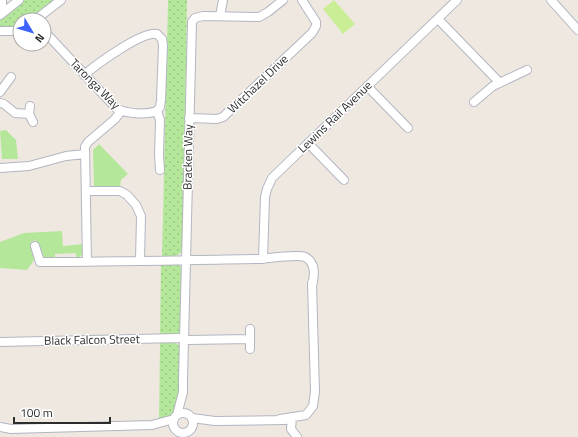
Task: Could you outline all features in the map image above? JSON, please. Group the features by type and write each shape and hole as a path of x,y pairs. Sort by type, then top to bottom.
{"street":[{"path":"1,8 10,0"},
{"path":"1,8 19,0"},
{"path":"46,12 61,0"},
{"path":"223,16 224,0"},
{"name":"Bracken Way","path":"191,416 185,402 183,392 192,22 198,16 259,17 283,0"},
{"name":"Witchazel Drive","path":"189,118 223,118 312,33 316,26 315,19 302,0"},
{"name":"Lewins Rail Avenue","path":"263,258 264,203 267,189 275,174 457,0"},
{"path":"551,0 578,30"},
{"path":"438,19 500,83"},
{"path":"0,31 12,31"},
{"path":"84,75 105,59 149,34 157,34 162,39 161,100 160,107 157,111 160,120 160,170"},
{"name":"Taronga Way","path":"52,41 118,110 148,112 157,111"},
{"path":"474,102 490,88 527,70"},
{"path":"0,92 11,77"},
{"path":"368,86 408,128"},
{"path":"0,103 4,104 15,113 29,110 34,122"},
{"path":"87,262 85,147 88,142 109,123 118,110"},
{"path":"308,143 344,180"},
{"path":"0,168 29,166 66,156 85,154"},
{"path":"86,191 120,191 127,195 136,205 141,216 140,260"},
{"path":"35,246 37,264 140,260 279,258 297,256 303,256 309,260 314,270 312,288 316,392 313,406 309,413 292,420 215,421 183,413 152,425"},
{"path":"250,328 250,349"},
{"name":"Black Falcon Street","path":"0,342 250,339"},
{"name":"Bracken Way","path":"175,417 183,392"},
{"path":"183,433 193,423 191,416"},
{"path":"175,417 173,426 183,433"},
{"path":"292,420 298,437"},
{"path":"0,427 11,429 152,425 183,433 215,421"},
{"path":"0,432 11,429"}],"green space":[{"path":"24,0 57,0 41,12 12,12 12,28 0,28 0,19"},
{"path":"168,0 187,0 183,249 177,255 162,257"},
{"path":"334,0 355,24 343,34 323,9"},
{"path":"6,130 16,140 18,159 2,159 0,131"},
{"path":"99,144 128,174 121,180 120,187 94,187 93,150"},
{"path":"62,231 63,246 83,244 82,253 79,257 76,258 76,253 55,254 55,258 45,258 39,252 36,240 31,242 34,260 27,270 0,268 0,242 24,233"},
{"path":"161,263 176,264 182,269 181,330 177,334 172,335 160,335"},
{"path":"160,342 174,342 180,347 181,382 179,400 173,413 159,421"}]}
